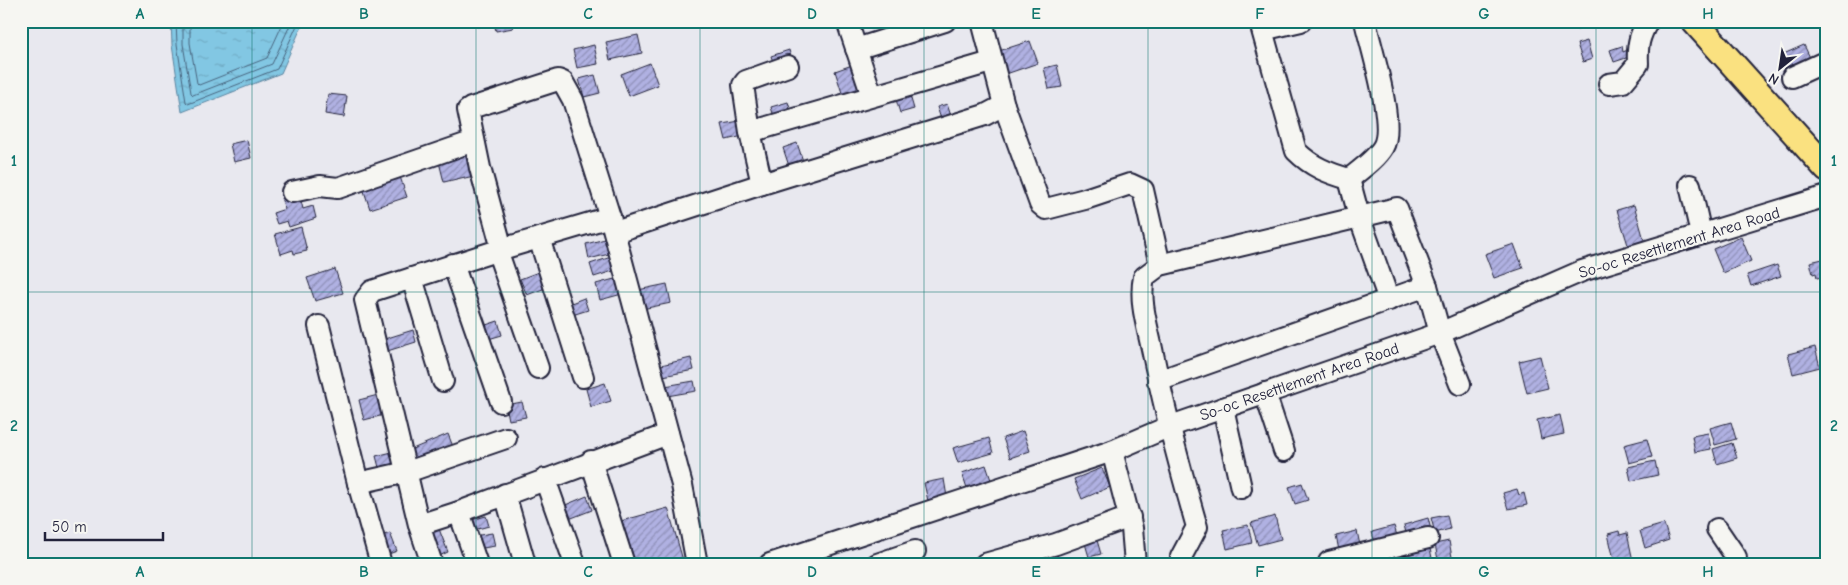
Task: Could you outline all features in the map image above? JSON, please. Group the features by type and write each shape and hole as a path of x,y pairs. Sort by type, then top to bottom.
{"main road":[{"path":"1694,21 1827,169"}],"street":[{"path":"847,21 872,96"},
{"path":"856,49 945,21"},
{"path":"982,21 991,62 1004,105 1040,204 1046,209 1085,199 1130,184 1137,186 1143,190 1160,265"},
{"path":"1301,21 1262,30 1296,151 1310,164 1328,173 1349,179"},
{"path":"1349,179 1383,147 1388,132 1386,112 1364,21"},
{"path":"1609,84 1623,82 1638,64 1637,47 1639,35 1648,21"},
{"path":"1792,77 1827,61"},
{"path":"750,132 991,62"},
{"path":"762,184 750,132 743,85 746,81 788,66"},
{"path":"538,368 499,250 468,114 471,108 561,81 573,100 612,225 682,485 697,564"},
{"path":"432,564 419,525 365,300 372,291 539,238 612,225 762,184 985,115 1004,105"},
{"path":"292,192 320,186 338,188 474,141"},
{"path":"1349,179 1359,216 1388,300"},
{"path":"1690,185 1701,234"},
{"name":"So-oc Resettlement Area Road","path":"770,564 1112,451 1168,426 1440,333 1582,271 1827,196"},
{"path":"1183,564 1182,557 1188,540 1197,527 1168,426 1141,292 1144,277 1160,265 1397,208 1427,286 1440,333 1460,384"},
{"path":"539,238 583,377"},
{"path":"453,264 501,402"},
{"path":"412,278 443,381"},
{"path":"1158,381 1427,286"},
{"path":"319,326 358,483 381,564"},
{"path":"1264,393 1284,451"},
{"path":"1223,408 1241,488"},
{"path":"419,525 668,434"},
{"path":"358,483 407,472 506,438"},
{"path":"1112,451 1130,517 1135,564"},
{"path":"591,461 624,564"},
{"path":"545,479 575,564"},
{"path":"505,494 525,564"},
{"path":"458,512 477,564"},
{"path":"985,564 1056,544 1130,517"},
{"path":"1717,529 1736,557 1735,564"},
{"path":"1329,564 1329,562 1428,538"},
{"path":"877,564 915,551"}],"water":[{"path":"171,21 304,21 281,73 182,112 172,45"}],"building":[{"path":"476,21 511,21 513,28 496,31 494,23 478,27"},
{"path":"852,21 876,21 855,29"},
{"path":"1574,21 1587,21 1589,26 1577,30"},
{"path":"638,35 642,53 610,60 606,42"},
{"path":"1030,41 1038,63 1006,74 999,51"},
{"path":"1587,41 1592,59 1583,62 1577,44"},
{"path":"594,45 598,64 577,68 573,50"},
{"path":"1804,45 1813,64 1788,75 1779,56"},
{"path":"1622,46 1623,52 1630,49 1632,56 1614,62 1610,50"},
{"path":"789,50 792,61 775,67 771,56"},
{"path":"650,63 658,85 629,96 621,74"},
{"path":"855,64 863,90 843,96 835,71"},
{"path":"1057,65 1062,87 1049,89 1044,68"},
{"path":"595,75 600,93 584,97 579,79"},
{"path":"909,92 914,109 900,113 895,96"},
{"path":"328,94 347,96 344,117 325,114"},
{"path":"788,102 792,115 775,120 771,107"},
{"path":"947,104 951,116 941,119 937,107"},
{"path":"740,121 743,136 726,140 722,124"},
{"path":"247,140 251,158 234,162 230,144"},
{"path":"797,143 803,161 789,166 783,148"},
{"path":"466,147 474,177 444,182 437,154"},
{"path":"398,171 407,197 370,209 361,182"},
{"path":"299,193 303,209 313,206 316,218 289,227 287,221 277,224 273,213 285,209 281,198"},
{"path":"1634,205 1645,243 1629,248 1617,210"},
{"path":"301,227 307,251 294,254 293,250 281,254 275,234"},
{"path":"1741,237 1751,261 1723,273 1713,249"},
{"path":"605,239 609,254 589,259 586,244"},
{"path":"1514,244 1523,268 1494,278 1485,254"},
{"path":"611,257 616,270 594,277 590,264"},
{"path":"1827,258 1827,276 1817,278 1816,273 1813,274 1810,262"},
{"path":"1777,265 1781,276 1751,286 1747,275"},
{"path":"335,269 343,293 315,301 307,278"},
{"path":"541,271 548,287 527,295 520,279"},
{"path":"618,278 622,294 600,300 596,284"},
{"path":"667,284 671,303 642,309 638,290"},
{"path":"584,298 588,310 569,316 566,305"},
{"path":"498,321 502,335 485,340 480,327"},
{"path":"413,330 416,342 381,353 378,341"},
{"path":"1815,347 1820,367 1793,374 1788,354"},
{"path":"1540,356 1548,388 1527,393 1519,361"},
{"path":"691,358 694,370 663,376 661,365"},
{"path":"694,381 696,391 667,396 665,386"},
{"path":"605,383 611,401 591,407 586,389"},
{"path":"378,395 384,415 364,420 359,400"},
{"path":"522,402 526,417 509,420 506,405"},
{"path":"1560,415 1564,434 1541,439 1537,420"},
{"path":"1731,422 1736,439 1715,445 1710,428"},
{"path":"1023,431 1030,451 1010,458 1003,438"},
{"path":"1708,433 1711,449 1695,452 1692,436"},
{"path":"448,434 454,449 416,465 410,450"},
{"path":"989,438 993,453 958,463 953,448"},
{"path":"1647,439 1652,457 1629,463 1624,445"},
{"path":"1732,443 1737,458 1717,464 1713,449"},
{"path":"392,452 398,471 381,475 376,456"},
{"path":"1655,461 1658,475 1631,481 1628,467"},
{"path":"986,465 991,480 967,488 962,473"},
{"path":"1102,468 1110,487 1082,499 1074,479"},
{"path":"944,479 947,497 928,501 924,483"},
{"path":"1302,483 1308,500 1295,504 1289,487"},
{"path":"1517,489 1519,495 1524,493 1527,505 1508,509 1503,493"},
{"path":"587,496 592,510 569,519 563,506"},
{"path":"668,508 684,564 633,564 621,521"},
{"path":"1447,515 1450,529 1435,533 1431,518"},
{"path":"486,516 489,526 470,531 468,521"},
{"path":"1275,516 1281,539 1258,545 1251,523"},
{"path":"1428,518 1432,534 1408,541 1404,525"},
{"path":"1664,524 1669,540 1645,548 1640,531"},
{"path":"1248,525 1252,543 1227,549 1223,530"},
{"path":"1394,526 1399,542 1376,548 1372,532"},
{"path":"439,529 448,552 437,557 428,534"},
{"path":"1357,531 1361,550 1340,555 1336,536"},
{"path":"1619,531 1620,535 1627,533 1633,561 1627,564 1615,564 1608,534"},
{"path":"390,533 397,551 383,556 376,538"},
{"path":"492,533 495,546 477,549 474,536"},
{"path":"1096,537 1101,554 1089,557 1084,540"},
{"path":"1449,541 1452,557 1438,560 1435,544"},
{"path":"1429,544 1432,558 1409,564 1405,550"},
{"path":"1401,549 1405,564 1378,564 1376,556"},
{"path":"1057,555 1060,564 1047,564 1045,560"}]}
